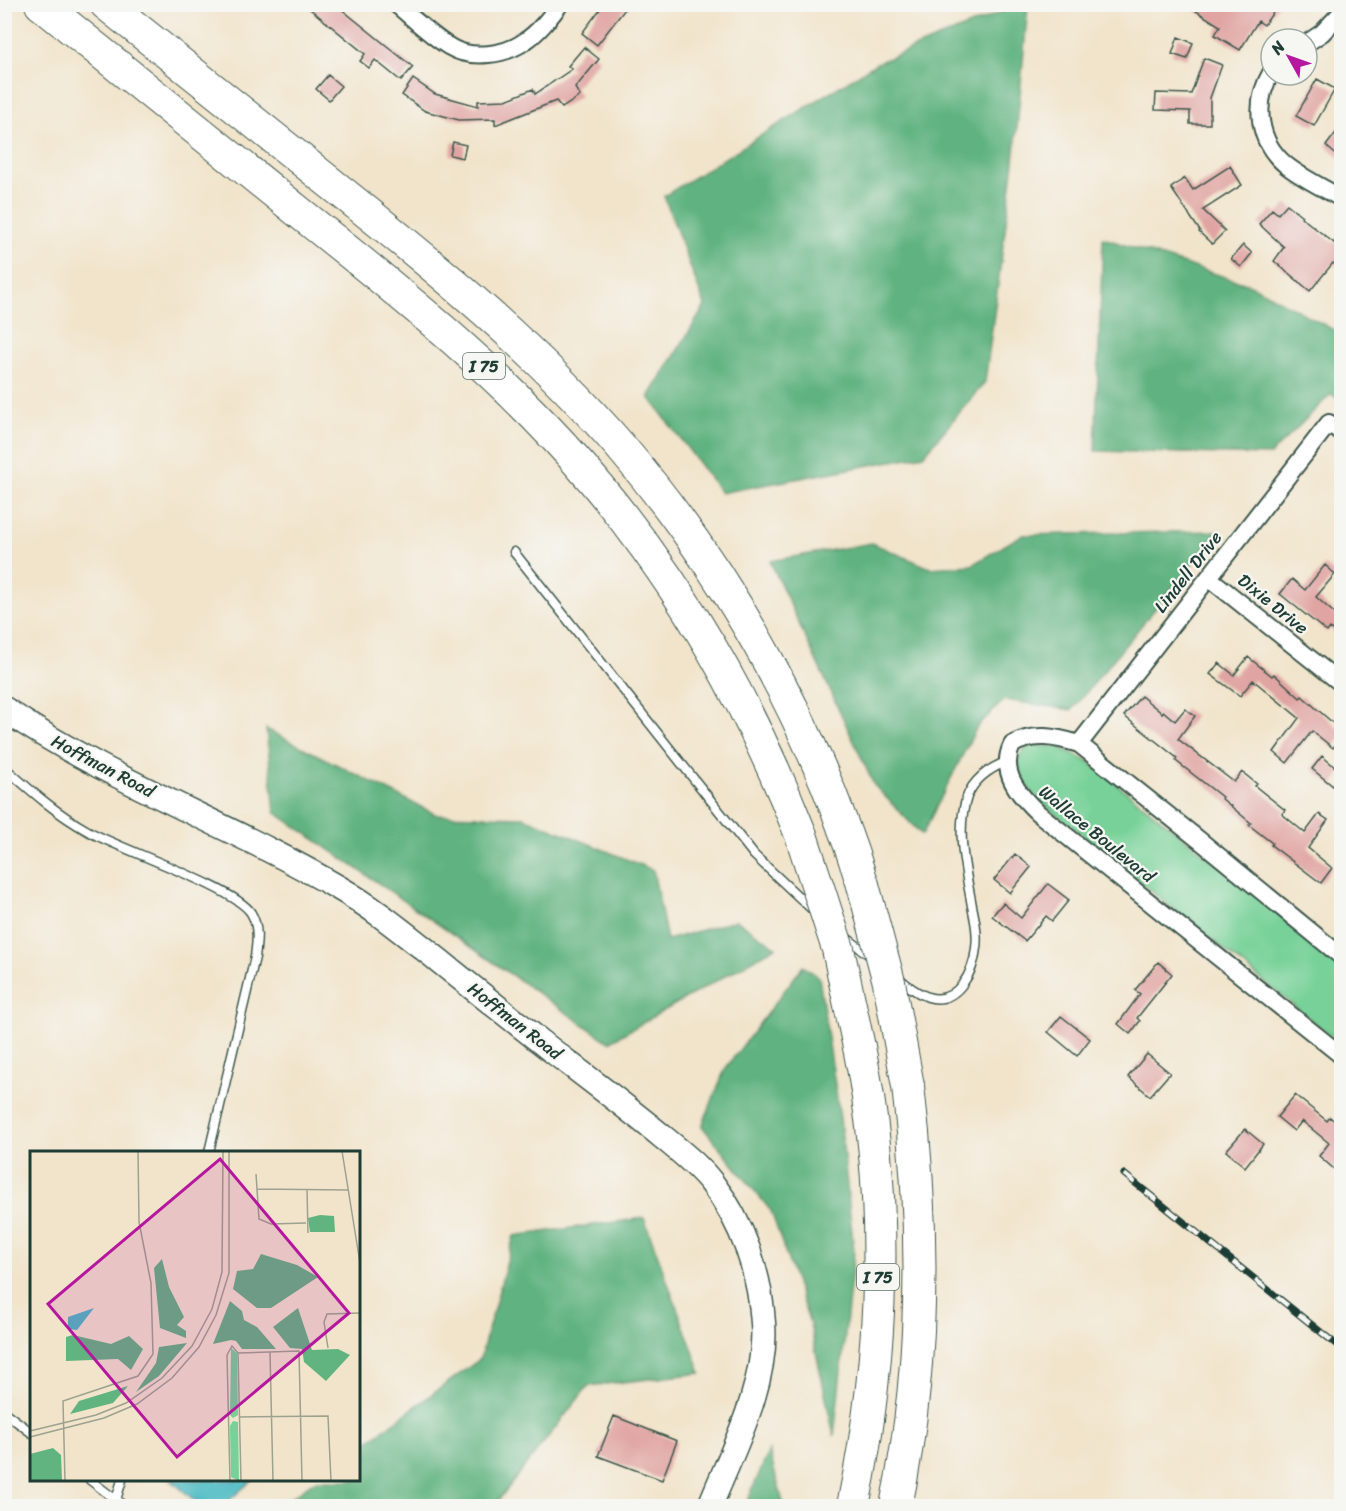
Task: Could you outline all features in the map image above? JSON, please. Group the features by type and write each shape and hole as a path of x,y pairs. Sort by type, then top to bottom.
{"highway":[{"name":"I 75","path":"41,4 429,318 498,379 573,457 608,498 644,545 708,641 735,687 781,783 801,836 838,949 866,1081 875,1162 879,1271 873,1380 853,1506"},
{"name":"I 75","path":"106,4 469,297 547,369 620,447 654,488 701,553 758,643 819,766 863,885 890,982 908,1086 919,1194 918,1328 912,1408 896,1506"}],"street":[{"path":"396,4 451,48 475,55 502,52 525,42 550,18 560,4"},
{"path":"1319,35 1341,12"},
{"path":"1265,87 1260,100 1260,117 1272,150 1287,165 1341,199"},
{"name":"Lindell Drive","path":"1079,744 1209,578 1335,428"},
{"name":"Dixie Drive","path":"1209,578 1341,684"},
{"name":"Hoffman Road","path":"4,709 31,728 87,759 341,889 392,924 650,1126 697,1166 712,1183 736,1222 751,1258 764,1325 761,1363 751,1406 710,1506"},
{"path":"1008,761 1012,746 1025,738 1046,737 1079,744 1341,957"},
{"name":"Wallace Boulevard","path":"1008,761 1009,775 1016,789 1038,813 1341,1056"}],"lane":[{"path":"514,552 754,855 807,906 916,992 930,998 947,997 956,991 970,972 974,960 977,946 976,926 963,845 965,807 972,786 978,779 997,765 1008,761"},
{"path":"4,767 53,809 89,832 200,881 241,903 250,912 258,937 255,957 209,1151"},
{"path":"4,1412 30,1432"},
{"path":"92,1481 124,1506"},
{"path":"116,1500 121,1481"}],"green space":[{"path":"1019,5 1028,5 1014,162 985,382 924,455 721,493 649,397 705,306 664,196 877,63"},
{"path":"1103,238 1253,286 1341,334 1341,401 1331,394 1270,455 1095,451"},
{"path":"1219,531 1072,710 1004,700 977,727 922,835 874,785 770,561 872,543 930,568 972,565 1022,535"},
{"path":"266,729 437,815 524,817 653,870 667,940 736,920 776,947 609,1042 275,812"},
{"path":"1032,745 1059,747 1089,762 1341,963 1341,1044 1036,798 1022,778 1018,763 1024,750"},
{"path":"803,966 819,977 840,1118 854,1251 834,1436 810,1324 771,1211 702,1126 725,1069"},
{"path":"644,1218 701,1373 588,1386 494,1506 279,1506 315,1481 360,1481 360,1447 480,1359 514,1236"},
{"path":"769,1451 784,1506 745,1506"}],"water":[{"path":"172,1481 251,1481 223,1506 201,1506"}],"building":[{"path":"304,4 335,4 413,67 401,81 375,60 369,68 360,61 365,54"},
{"path":"604,4 629,4 597,45 582,33"},
{"path":"1185,4 1279,4 1264,25 1258,21 1240,50 1215,35 1220,26"},
{"path":"1178,37 1193,43 1187,59 1172,54"},
{"path":"584,47 599,59 575,88 580,96 562,108 556,101 495,125 495,119 459,120 425,111 402,95 413,79 435,94 478,106 478,101 506,100 533,89 535,94 572,69 568,66"},
{"path":"1204,58 1222,65 1210,98 1210,124 1190,124 1190,111 1155,110 1156,93 1191,94"},
{"path":"328,75 341,86 329,100 316,89"},
{"path":"1319,80 1335,89 1314,126 1296,116 1312,87 1319,87"},
{"path":"1341,126 1341,159 1326,146"},
{"path":"453,142 466,145 463,158 450,155"},
{"path":"1230,166 1242,185 1203,210 1225,231 1212,244 1199,232 1171,188 1185,178 1193,190"},
{"path":"1287,204 1334,243 1341,233 1341,269 1333,263 1310,291 1274,261 1284,247 1259,224 1272,209 1278,214"},
{"path":"1243,245 1252,253 1241,267 1231,259"},
{"path":"1325,565 1335,574 1316,597 1341,619 1341,637 1330,628 1327,632 1280,594 1292,579 1305,590"},
{"path":"1248,657 1272,676 1274,674 1341,730 1341,737 1333,748 1312,731 1287,763 1274,752 1299,718 1253,680 1240,696 1210,674 1219,663 1234,675"},
{"path":"1141,696 1175,721 1185,709 1195,716 1178,739 1234,782 1242,772 1257,784 1255,786 1285,810 1282,814 1305,833 1319,814 1328,820 1308,848 1332,868 1321,883 1271,845 1272,843 1249,825 1251,823 1222,797 1124,716"},
{"path":"1322,756 1341,772 1333,786 1312,769"},
{"path":"1015,854 1031,867 1010,893 994,880"},
{"path":"1048,884 1069,900 1052,921 1046,916 1025,941 992,916 1003,903 1021,918"},
{"path":"1158,962 1172,974 1137,1018 1140,1021 1130,1034 1118,1024 1140,994 1135,990"},
{"path":"1061,1016 1090,1039 1077,1056 1048,1032"},
{"path":"1147,1054 1170,1073 1150,1096 1128,1077"},
{"path":"1295,1095 1327,1121 1330,1117 1341,1127 1341,1175 1319,1156 1329,1143 1302,1121 1294,1131 1277,1117"},
{"path":"1245,1129 1263,1144 1245,1167 1226,1151"},
{"path":"614,1416 677,1441 662,1480 598,1456"}],"railway":[{"path":"1124,1174 1342,1349"}]}
